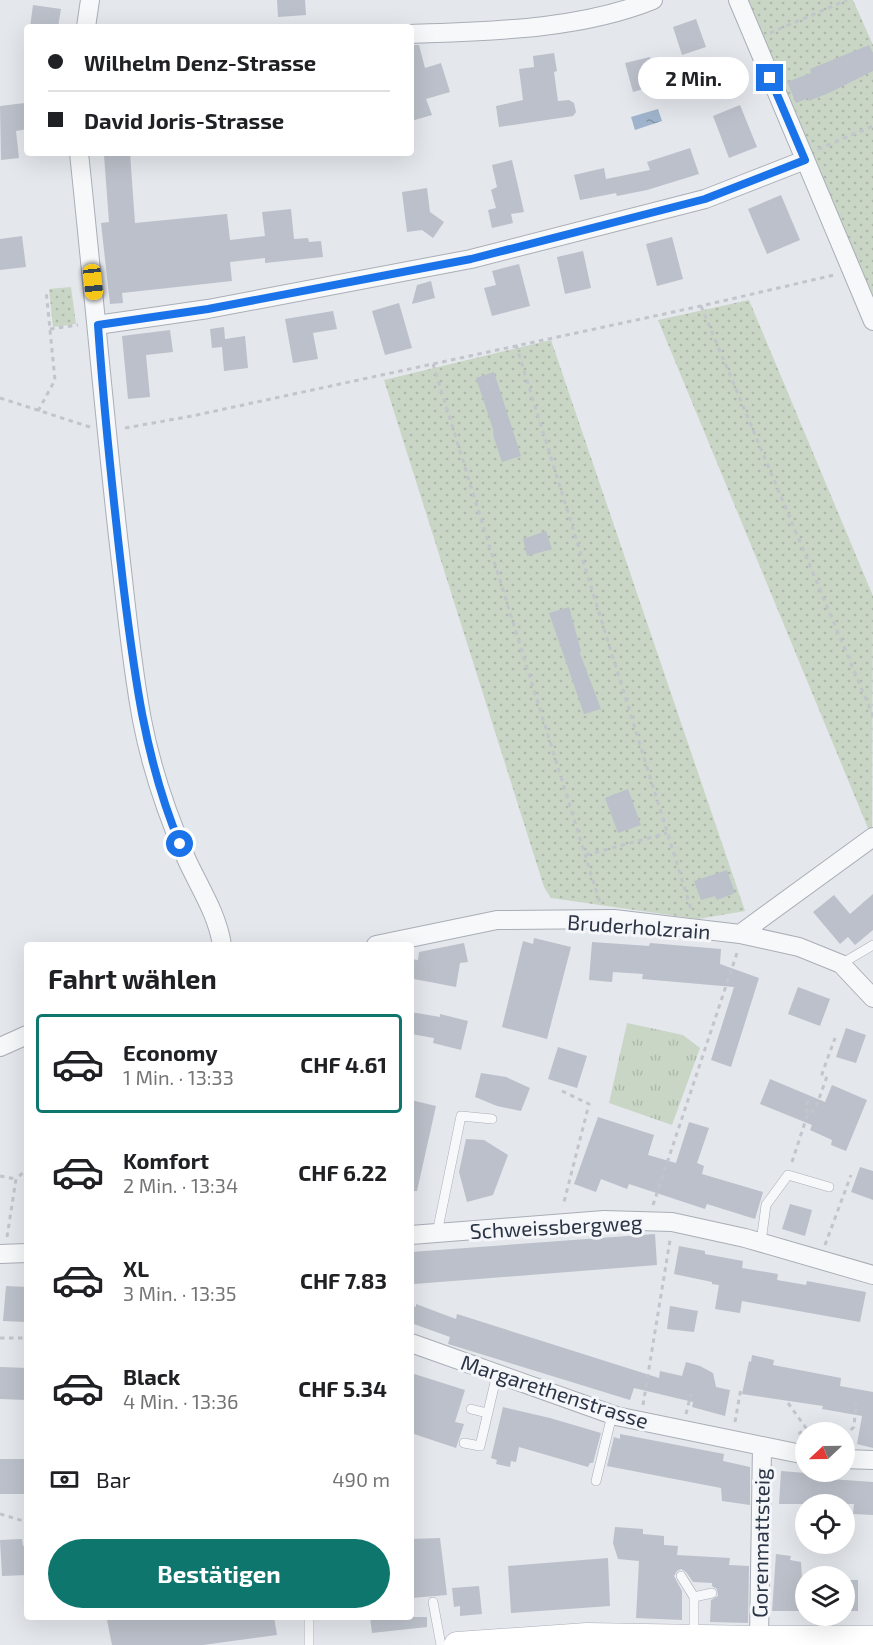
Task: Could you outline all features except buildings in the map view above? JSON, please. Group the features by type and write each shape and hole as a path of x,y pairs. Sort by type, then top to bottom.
{"main road":[{"path":"457,1645 587,1636 873,1639"}],"street":[{"path":"86,24 90,0"},
{"path":"414,34 488,31 582,20 653,0"},
{"path":"738,0 873,321"},
{"path":"79,156 98,325 106,432 142,722 156,778 174,829 214,915 221,942"},
{"path":"98,325 208,309 471,259 705,199 804,158"},
{"name":"Bruderholzrain","path":"391,942 497,920 605,919 742,934 873,837"},
{"path":"742,934 799,947 841,964 873,998"},
{"path":"0,1047 24,1036"},
{"name":"Schweissbergweg","path":"414,1235 604,1220 672,1222 761,1242 873,1275"},
{"path":"0,1254 24,1252"},
{"name":"Margarethenstrasse","path":"414,1344 612,1415 795,1453"},
{"name":"Gorenmattsteig","path":"759,1639 762,1446"},
{"path":"855,1459 873,1460"}],"lane":[{"path":"841,964 873,945"},
{"path":"437,1233 461,1116 492,1119"},
{"path":"761,1242 766,1205 788,1175 829,1187"},
{"path":"464,1443 480,1446 497,1374"},
{"path":"471,1409 488,1413"},
{"path":"596,1481 612,1415"},
{"path":"681,1576 694,1597 694,1638"},
{"path":"694,1597 712,1593"},
{"path":"434,1602 441,1645"},
{"path":"309,1620 309,1645"}],"path":[{"path":"754,39 846,0"},
{"path":"804,158 873,126"},
{"path":"0,398 106,432 192,416 701,306 851,270"},
{"path":"38,411 55,380 46,290"},
{"path":"701,306 873,716"},
{"path":"50,329 82,324 98,325"},
{"path":"516,345 668,833 695,929"},
{"path":"433,364 605,919"},
{"path":"586,855 668,833"},
{"path":"648,1221 742,934"},
{"path":"808,1113 815,1110 827,1076 822,1074 835,1038"},
{"path":"559,1223 589,1104 562,1090"},
{"path":"788,1175 808,1113 805,1107 810,1096"},
{"path":"7,1236 16,1179 24,1172"},
{"path":"819,1260 851,1175"},
{"path":"0,1176 16,1179"},
{"path":"640,1421 672,1222"},
{"path":"0,1338 24,1338"},
{"path":"732,1441 741,1388"},
{"path":"782,1450 786,1434 800,1433 806,1428 788,1403"},
{"path":"854,1422 856,1403"},
{"path":"0,1514 24,1521"}],"green space":[{"path":"745,0 853,0 873,45 873,307"},
{"path":"71,287 76,324 53,327 49,289"},
{"path":"749,300 873,596 872,838 658,320"},
{"path":"551,340 745,911 698,919 551,898 544,887 384,380"},
{"path":"627,1023 683,1035 700,1048 672,1125 609,1103"}],"water":[{"path":"658,109 662,121 635,130 631,117"}],"route":[{"path":"180,844 156,778 142,722 106,432 98,325 208,309 471,259 705,199 805,160 770,78"}]}
